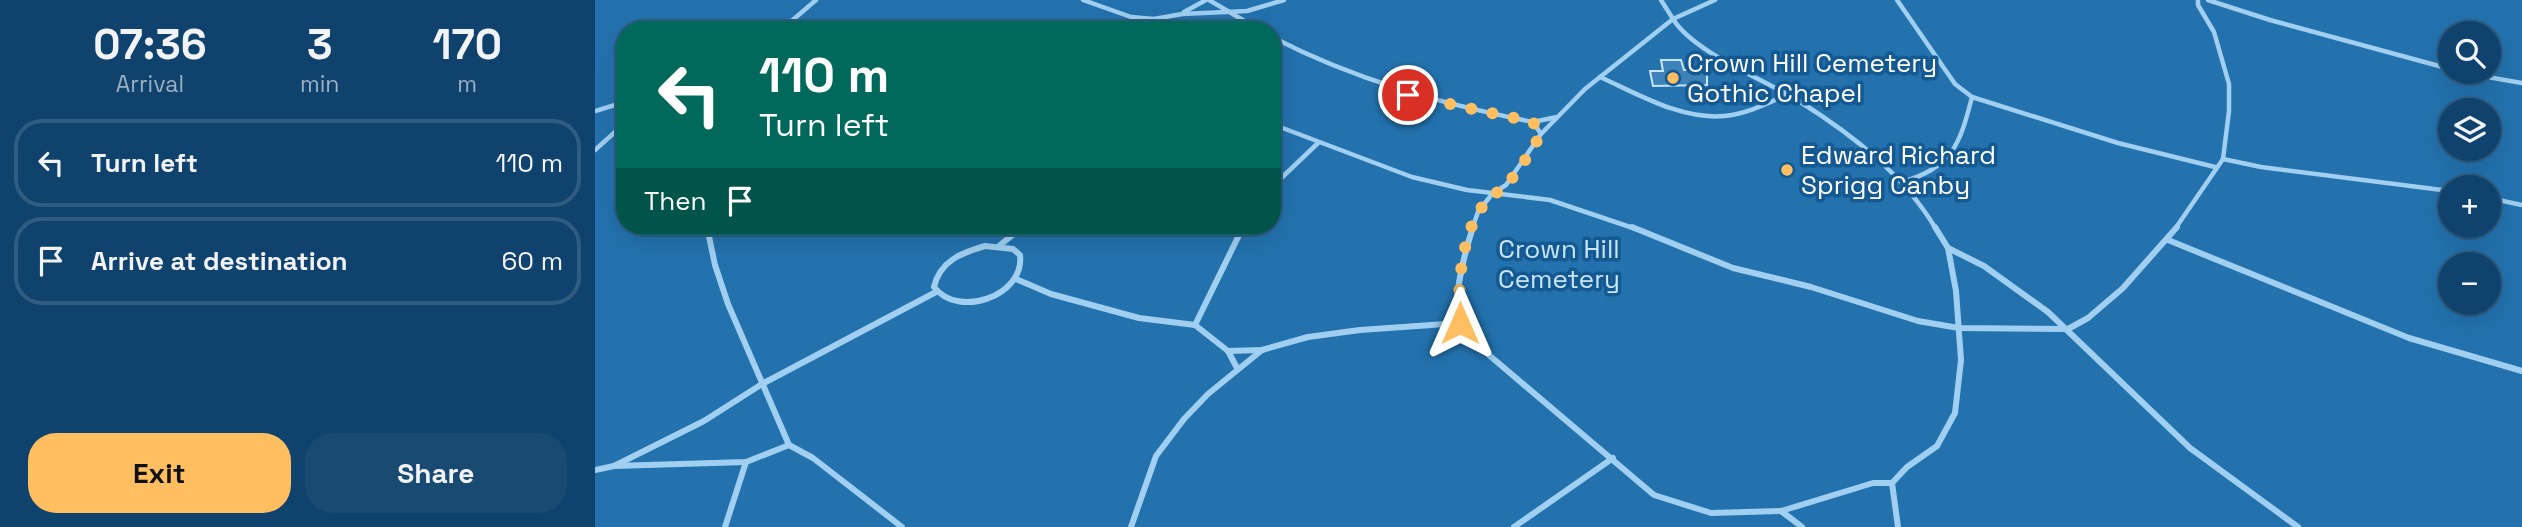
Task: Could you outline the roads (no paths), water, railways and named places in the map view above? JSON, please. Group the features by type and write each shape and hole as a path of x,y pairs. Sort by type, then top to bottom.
{"lane":[{"path":"792,21 816,0"},
{"path":"1083,0 1131,17 1154,19 1182,13 1247,11 1284,0"},
{"path":"1182,13 1207,0 1242,20 1247,11"},
{"path":"1661,0 1673,19 1680,30 1708,50 1748,70 1872,153 1902,182 1923,208 1948,248 1956,291 1961,360 1955,413 1937,446 1907,467 1892,483 1873,484 1781,511 1711,513 1654,495 1492,358 1460,323 1458,300 1464,255 1478,212 1492,194 1506,185 1556,117 1600,77 1673,19 1715,0"},
{"path":"1897,0 1955,84 1972,97 2118,143 2215,167"},
{"path":"1281,128 1412,177 1492,194 1562,204 1609,218 1733,268 1811,287 1918,321 1959,328 2069,329 2088,318 2114,295 2168,240 2215,167 2223,159 2229,111 2229,84 2214,32 2198,5 2198,0"},
{"path":"2208,0 2283,24 2438,66"},
{"path":"1281,41 1338,68 1408,95 1533,122 1556,117"},
{"path":"1600,77 1677,109 1721,117 1747,111 1786,95"},
{"path":"2501,79 2522,83"},
{"path":"1902,182 1923,177 1941,166 1962,136 1972,97"},
{"path":"595,111 616,105"},
{"path":"1533,122 1541,134"},
{"path":"595,150 616,131"},
{"path":"1281,178 1318,143"},
{"path":"2223,159 2260,167 2438,189"},
{"path":"2501,201 2522,205"},
{"path":"709,235 728,304 789,445 813,458 902,527"},
{"path":"999,246 1013,235"},
{"path":"1195,325 1223,262 1239,235"},
{"path":"2168,240 2409,338 2522,371"},
{"path":"999,246 1013,249 1020,255 1022,269 1016,279 998,293 974,302 959,303 943,299 936,292 935,277 952,259 968,251 999,246"},
{"path":"1948,248 1972,259 2049,310 2192,449 2298,527"},
{"path":"1016,279 1051,294 1139,318 1195,325 1228,351 1237,368"},
{"path":"614,466 704,421 762,384 936,292"},
{"path":"1228,351 1262,350 1308,337 1360,330 1460,323"},
{"path":"1131,527 1156,456 1184,419 1237,368 1262,350"},
{"path":"595,470 614,466 746,462 789,445"},
{"path":"1514,527 1612,458"},
{"path":"725,527 746,462"},
{"path":"1892,483 1898,527"},
{"path":"1781,511 1802,527"}],"place":[{"name":"Crown Hill Cemetery Gothic Chapel","path":"1673,78"},
{"name":"Edward Richard Sprigg Canby","path":"1787,170"}],"park label":[{"name":"Crown Hill Cemetery","path":"1559,264"}]}
